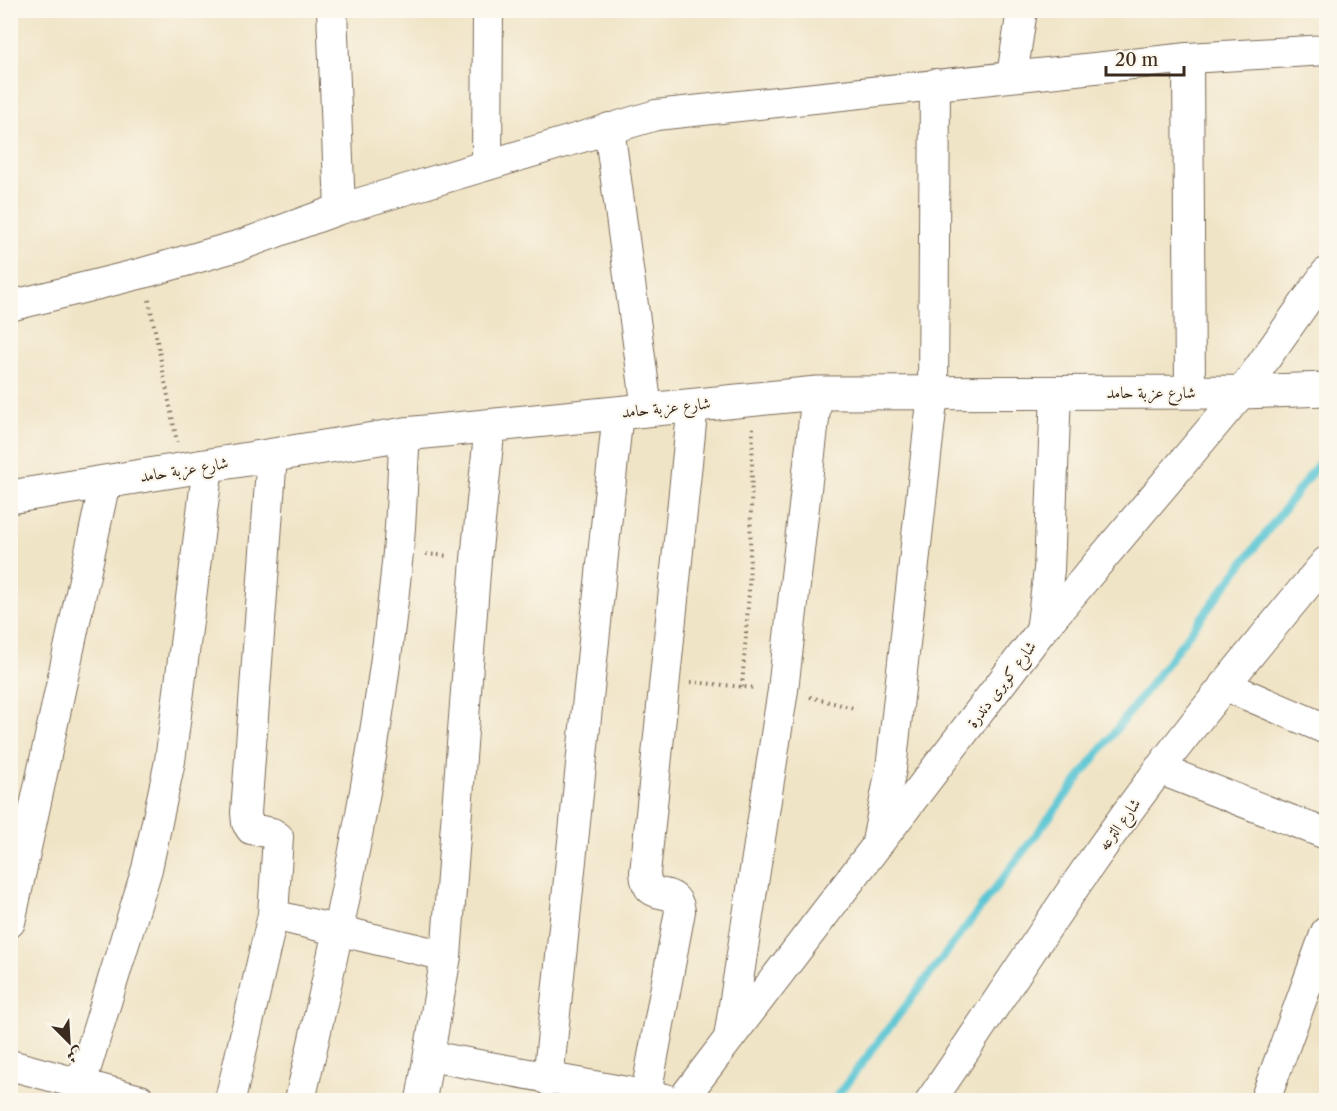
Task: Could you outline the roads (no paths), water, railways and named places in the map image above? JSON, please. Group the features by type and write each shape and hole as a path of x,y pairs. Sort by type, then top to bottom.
{"street":[{"path":"332,10 340,209"},
{"path":"487,165 488,10"},
{"path":"1012,76 1022,10"},
{"path":"10,306 143,273 272,235 340,209 609,128 686,110 1188,58 1326,50"},
{"path":"1188,58 1190,391"},
{"path":"876,848 891,769 933,393 934,84"},
{"path":"548,1080 632,410 609,128"},
{"name":"شارع كوبرى دندرة","path":"682,1101 1041,631 1242,392 1326,273"},
{"name":"شارع عزبة حامد","path":"10,497 405,434 754,398 817,393 1242,392 1326,389"},
{"path":"1041,631 1049,570 1056,392"},
{"path":"728,1041 783,690 817,393"},
{"path":"429,1056 548,1080 658,1097 680,911 679,903 674,896 651,891 645,884 645,873 693,404"},
{"path":"421,1101 446,956 476,559 490,425"},
{"path":"300,1101 339,932 369,768 398,552 405,434"},
{"path":"230,1101 273,915 278,837 272,833 251,829 247,823 246,813 272,455"},
{"path":"79,1092 147,869 170,760 195,468"},
{"path":"10,922 105,482"},
{"name":"شارع الترعه","path":"931,1101 1091,863 1224,685 1326,562"},
{"path":"1224,685 1326,729"},
{"path":"1160,769 1326,834"},
{"path":"273,915 446,956"},
{"path":"1265,1101 1326,932"},
{"path":"10,1065 79,1092 140,1101"}],"waterway":[{"path":"834,1100 1326,454"}]}
